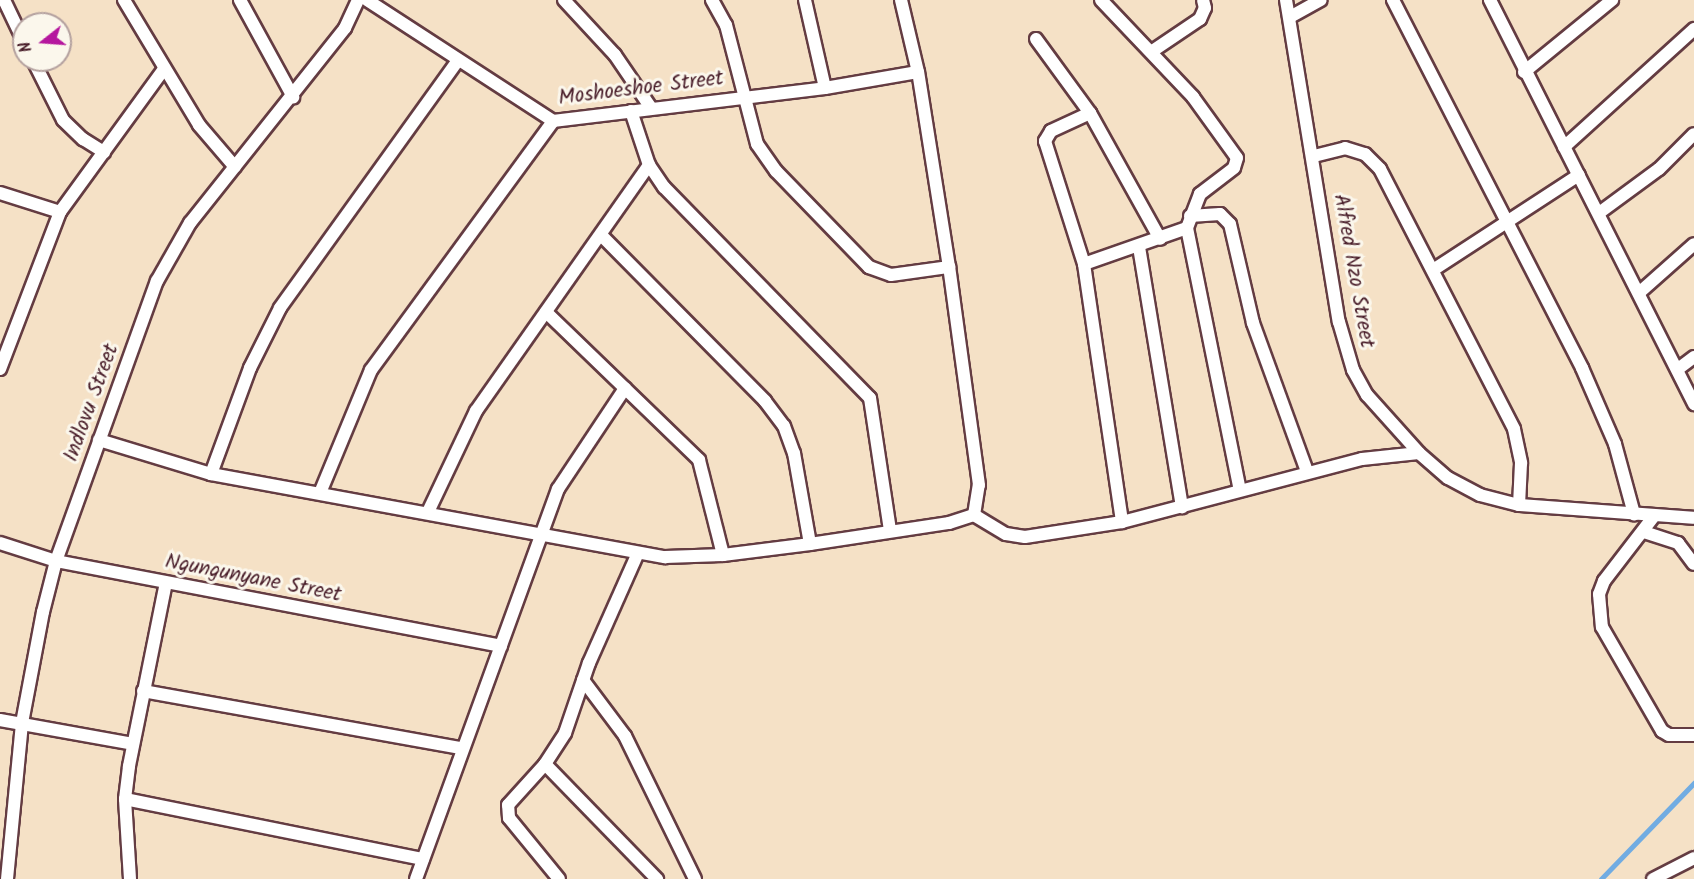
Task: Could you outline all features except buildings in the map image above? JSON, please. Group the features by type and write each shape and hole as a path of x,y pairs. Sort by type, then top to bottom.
{"street":[{"path":"4,0 12,17"},
{"path":"124,0 163,70 198,125 236,167"},
{"path":"240,0 293,97"},
{"name":"Indlovu Street","path":"7,879 22,723 56,561 162,271 190,223 293,97 345,28 358,0"},
{"name":"Moshoeshoe Street","path":"367,0 553,121 743,96 825,88 918,72"},
{"path":"564,0 615,55 651,108"},
{"path":"712,0 726,25 752,129 765,159 859,259 891,275 949,267"},
{"path":"805,0 825,88"},
{"path":"901,0 918,72 980,485 974,515"},
{"path":"1101,0 1193,98 1237,158 1234,168 1200,194 1189,222 1240,490"},
{"path":"1151,52 1200,19 1206,8 1203,0"},
{"name":"Alfred Nzo Street","path":"1286,0 1314,156 1344,348 1367,395 1419,453 1465,488 1519,505 1694,518"},
{"path":"1290,17 1321,0"},
{"path":"1393,0 1602,411 1626,475 1634,514"},
{"path":"1490,0 1524,72 1640,292 1694,404"},
{"path":"1524,72 1612,0"},
{"path":"1564,147 1694,29"},
{"path":"1036,39 1090,114 1160,238"},
{"path":"212,474 250,368 280,308 458,60"},
{"path":"0,369 60,212 163,70"},
{"path":"39,72 63,120 104,152"},
{"path":"631,111 649,165 664,187 870,398 890,531"},
{"path":"1090,114 1045,136 1084,264 1122,522"},
{"path":"320,493 371,369 553,121"},
{"path":"1599,213 1659,169 1694,135"},
{"path":"1314,156 1345,148 1370,158 1433,270 1514,429 1521,464 1519,505"},
{"path":"428,512 476,411 602,236 649,165"},
{"path":"1433,270 1579,175"},
{"path":"1,191 60,212"},
{"path":"1084,264 1139,247 1189,222 1221,214 1230,224 1253,323 1307,471"},
{"path":"602,236 765,401 784,426 794,453 810,544"},
{"path":"1640,292 1694,244"},
{"path":"1139,247 1182,507"},
{"path":"546,312 699,460 706,474 723,555"},
{"path":"1678,369 1694,357"},
{"path":"416,879 462,748 566,472 625,388"},
{"path":"99,440 212,474 428,512 638,553 723,555 949,523 974,515 1015,537 1122,522 1307,471 1362,459 1419,453"},
{"path":"1654,516 1644,532 1604,581 1599,594 1602,627 1662,731 1669,735 1694,735"},
{"path":"1644,532 1678,543 1694,564"},
{"name":"Ngungunyane Street","path":"0,543 56,561 501,646"},
{"path":"559,879 507,811 511,799 545,764 574,715 583,680 638,553"},
{"path":"130,879 125,799 143,691 166,583"},
{"path":"583,680 625,736 695,879"},
{"path":"143,691 462,748"},
{"path":"0,720 133,744"},
{"path":"545,764 657,879"},
{"path":"125,799 423,859"},
{"path":"1653,879 1694,858"}],"waterway":[{"path":"1601,879 1694,783"}]}
